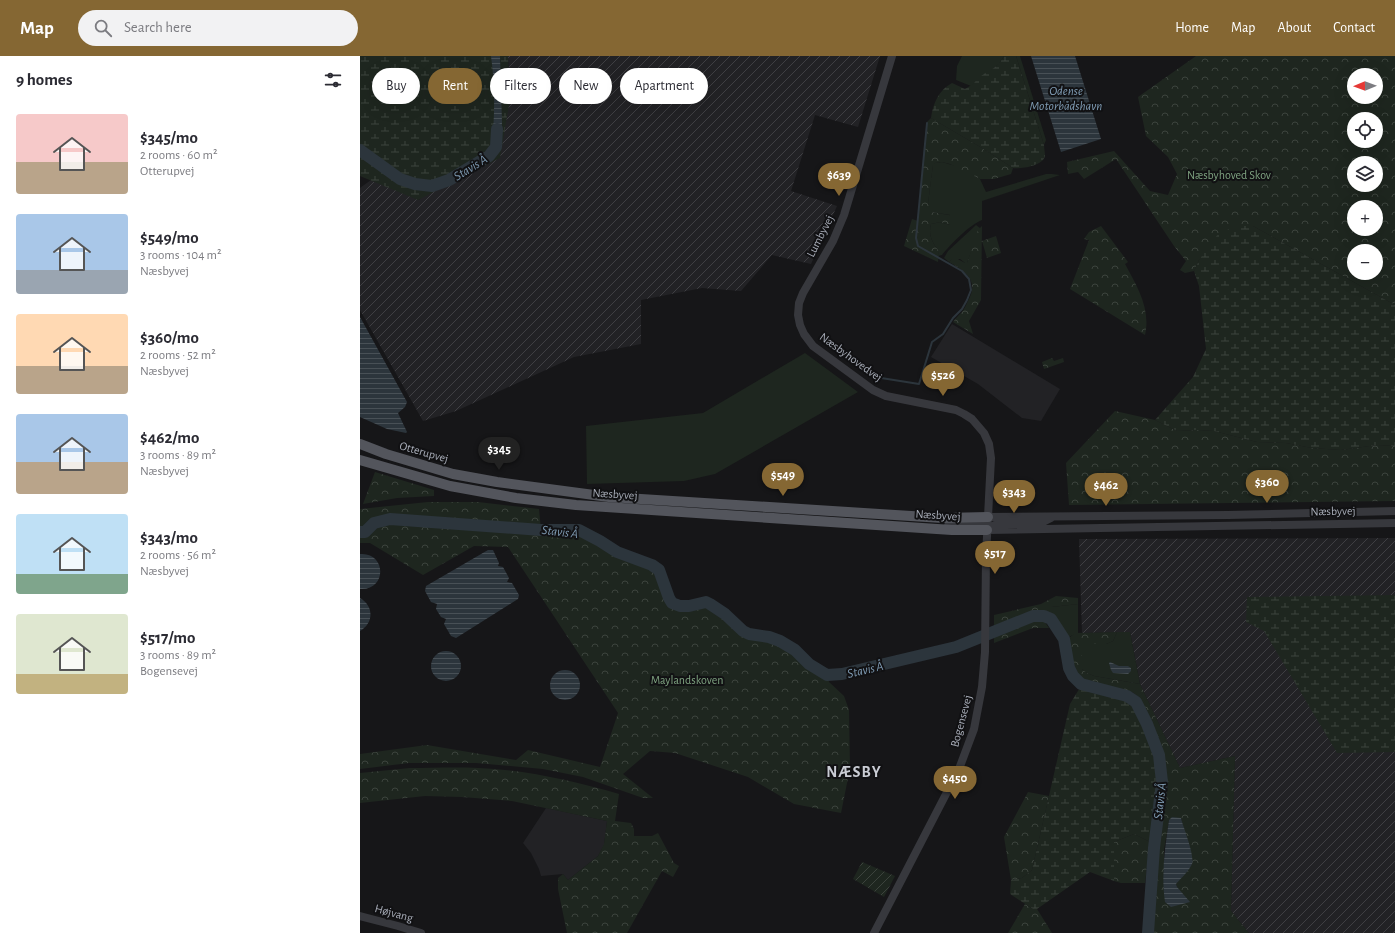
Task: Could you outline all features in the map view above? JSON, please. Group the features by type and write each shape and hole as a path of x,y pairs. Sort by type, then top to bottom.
{"main road":[{"name":"Otterupvej","path":"360,444 416,463 460,475 577,493"},
{"path":"360,452 388,460 416,463"},
{"name":"Otterupvej","path":"360,460 450,486 516,498 576,505"},
{"name":"Næsbyvej","path":"577,493 609,497 943,518 988,517"},
{"name":"Næsbyvej","path":"576,505 929,528 987,530"}],"street":[{"name":"Lumbyvej","path":"804,334 798,315 799,304 803,293 833,241 844,215 892,56"},
{"name":"Næsbyhovedvej","path":"804,334 813,346 873,390 886,396 956,410 964,414 978,425 989,444 991,458 988,517"},
{"name":"Næsbyvej","path":"988,517 1228,515 1395,511"},
{"path":"929,528 982,524 988,517"},
{"name":"Bogensevej","path":"874,933 959,769 975,725 983,678 985,652 988,517"},
{"path":"987,530 992,525 1039,524 1054,517"},
{"name":"Næsbyvej","path":"987,530 1395,523"},
{"name":"Højvang","path":"360,916 421,933"}],"shaded area":[{"path":"508,56 880,56 858,127 815,115 791,191 837,206 811,264 772,255 741,291 702,288 641,300 641,344 574,357 456,411 423,421 360,310 360,188 371,180 419,200 505,104 551,104 551,68 509,68"},
{"path":"952,324 1060,389 1041,421 1022,418 978,384 931,357"},
{"path":"1395,538 1395,933 1249,933 1231,911 1235,756 1180,768 1140,684 1130,632 1082,633 1079,539"},
{"path":"546,808 607,821 604,845 598,856 568,880 563,874 541,876 531,853 523,843"}],"green space":[{"path":"360,56 508,56 509,68 490,68 490,104 509,104 500,158 418,200 360,176"},
{"path":"962,56 1004,56 999,64 971,86 956,80 957,66"},
{"path":"1004,56 1016,56 1044,145 1045,156 1040,162 1021,168 1013,168 931,118 933,107 937,98 947,86 952,83 965,89 996,66"},
{"path":"1016,56 1020,56 1046,140 1044,145"},
{"name":"Næsbyhoved Skov","path":"1196,56 1395,56 1395,305 1350,280 1383,280 1383,244 1347,244 1347,278 1253,226 1199,260 1194,271 1185,273 1180,270 1186,261 1174,246 1116,159 1084,179 1078,172 1068,174 1067,162 1114,151 1150,191 1168,195 1177,174 1168,157 1146,136 1138,97"},
{"path":"931,118 1013,168 1011,174 994,179 980,179 950,164 942,162 935,163 933,165 928,203 932,212 954,216 955,219 953,224 950,225 940,222 931,224 931,238 939,251 938,262 904,246 912,219 918,221 927,122"},
{"path":"942,162 959,167 980,179 986,192 1046,174 1060,175 982,201 982,220 966,231 942,255 938,256 939,251 934,245 930,235 931,224 940,222 950,225 950,215 931,212 928,203 933,164"},
{"path":"976,225 980,228 967,263 960,259 951,260 949,262 944,258 948,251"},
{"path":"982,226 981,300 969,321 973,334 953,322 964,309 971,294 972,283 966,273 949,262 954,257 967,263 978,230"},
{"path":"1101,226 1128,262 1125,264 1142,298 1146,316 1145,335 1070,289 1089,240 1084,239 1089,232"},
{"path":"1236,226 1253,226 1347,278 1347,280 1350,280 1395,305 1395,446 1377,445 1341,450 1312,448 1286,443 1257,442 1214,431 1177,431 1155,420 1193,377 1206,349 1199,286 1194,271 1199,260 1218,234"},
{"path":"996,236 1001,253 987,258 982,241"},
{"path":"805,353 858,392 715,474 684,481 587,484 586,426 703,413"},
{"path":"1052,358 1054,361 1063,358 1064,362 1044,369 1042,362"},
{"path":"1115,411 1155,420 1177,431 1214,431 1257,442 1286,443 1312,448 1341,450 1377,445 1395,446 1395,501 1069,505 1066,463"},
{"path":"375,472 434,490 434,496 397,498 363,504"},
{"name":"Maylandskoven","path":"428,502 478,502 539,509 541,530 579,530 617,552 652,565 659,570 672,603 680,606 689,606 706,602 725,614 743,631 749,634 769,637 780,641 795,650 809,664 827,675 829,682 844,696 849,710 850,768 841,813 794,804 748,777 675,753 650,751 623,774 653,798 643,798 583,777 543,769 476,763 409,763 360,769 360,754 427,745 516,760 528,750 600,767 618,713 508,547 474,546 423,575 370,543 360,543 360,509"},
{"path":"1395,595 1395,752 1337,753 1264,631 1246,622 1247,597"},
{"path":"1056,596 1078,598 1078,604 1051,607 1051,614 1044,611 1037,612 994,629 994,615 1041,604"},
{"path":"1078,604 1078,633 1069,637 1060,623 1051,614 1051,607"},
{"path":"1037,619 1044,621 1049,628 1033,628 994,643 994,636 1031,620"},
{"path":"1117,632 1130,632 1140,684 1094,676 1082,669 1082,644 1106,644 1113,641"},
{"path":"1117,632 1113,641 1106,644 1082,644 1082,669 1094,676 1140,684 1180,768 1235,756 1231,911 1249,933 1152,933 1158,839 1168,788 1166,771 1152,724 1140,698 1132,692 1089,683 1075,674 1071,665 1069,638 1075,633","holes":["1181,818 1192,864 1176,884 1181,893 1164,894 1164,850 1169,820"]},
{"path":"1081,686 1105,695 1124,699 1131,703 1140,718 1156,765 1158,786 1150,842 1134,834 1114,842 1114,881 1090,872 1037,909 1033,909 1010,894 1011,880 1022,878 1032,870 1070,704"},
{"path":"410,768 469,768 514,771 567,781 619,794 615,821 631,823 634,829 634,836 652,836 658,833 674,863 679,866 673,877 662,871 627,933 567,933 558,889 558,878 563,874 568,880 598,856 604,844 607,821 512,801 462,797 425,796 360,803 360,773"},
{"path":"1028,792 1049,796 1032,870 1022,878 1011,880 1004,837"},
{"path":"1134,834 1150,842 1145,883 1121,883 1114,881 1114,842"},
{"path":"862,862 895,876 884,897 853,879"},
{"path":"1025,904 1033,909 1037,909 1052,933 1008,933"}],"water":[{"path":"491,56 500,56 500,68 492,68"},
{"name":"Odense Motorbådshavn","path":"1031,56 1075,56 1101,139 1061,152"},
{"path":"494,104 501,104 502,123 499,146 492,143"},
{"path":"360,317 407,402 405,407 398,413 407,432 406,433 387,429 360,417"},
{"path":"488,550 493,550 499,563 498,566 503,567 509,578 507,582 512,583 519,595 518,599 456,638 451,636 444,624 446,619 441,617 436,609 437,604 431,602 425,591 426,586"},
{"path":"360,554 369,555 375,559 379,565 379,578 375,584 369,588 360,589"},
{"path":"360,598 368,605 370,610 370,619 365,628 360,631"},
{"path":"446,651 457,655 461,666 457,677 446,681 435,677 431,666 435,655"},
{"path":"1110,662 1119,666 1128,666 1131,668 1131,671 1128,674 1113,673 1109,663"},
{"path":"565,670 576,674 580,685 576,696 565,700 554,696 550,685 554,674"},
{"path":"1172,817 1181,818 1192,854 1192,864 1176,884 1190,902 1171,907 1165,902 1163,871 1169,820"}],"waterway":[{"path":"875,377 919,384 932,342 943,334 953,318 962,309 971,290 969,279 962,271 918,246 916,238 927,123"},
{"name":"Stavis Å","path":"360,150 400,179 415,184 432,186 449,180 489,156 496,147 497,129"},
{"name":"Stavis Å","path":"360,532 365,532 374,523 390,519 541,530 579,530 617,552 652,565 659,570 672,603 680,606 689,606 706,602 725,614 743,631 749,634 769,637 780,641 795,650 809,664 827,675 842,674 956,647 1033,616 1044,616 1051,619 1064,639 1069,668 1073,676 1081,684 1127,696 1136,702 1147,724 1159,755 1162,782 1154,848 1148,933"}],"district":[{"name":"NÆSBY","path":"854,771"}]}
